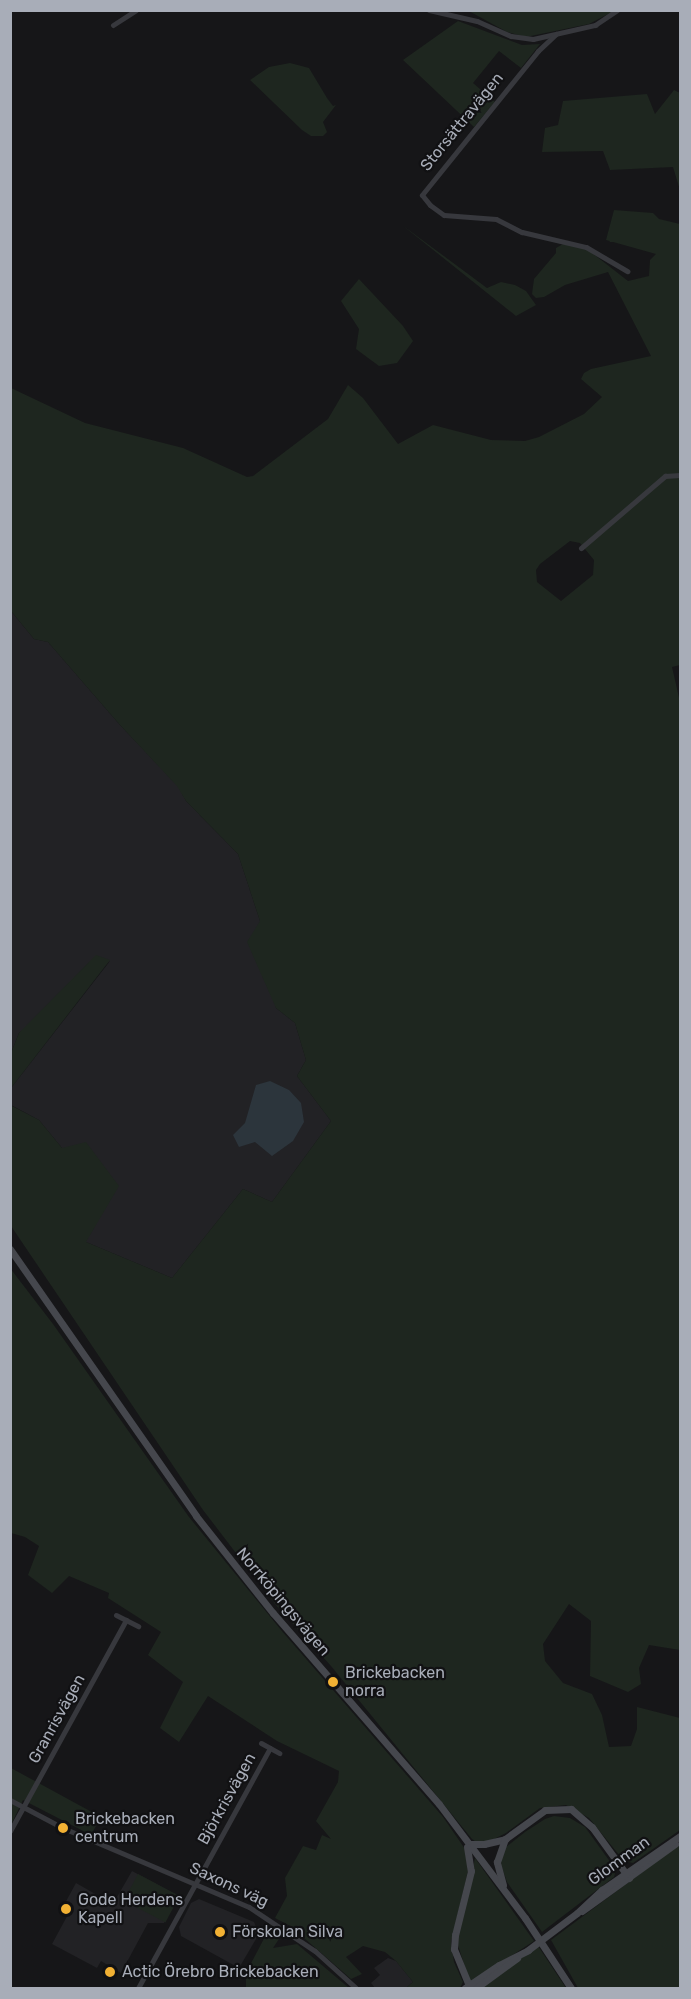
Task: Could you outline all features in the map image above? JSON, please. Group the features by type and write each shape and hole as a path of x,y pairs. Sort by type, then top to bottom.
{"main road":[{"name":"Norrköpingsvägen","path":"10,1250 222,1550 280,1621 405,1763 505,1892 572,1989"},
{"path":"469,1844 484,1844 505,1839 545,1810 571,1809 592,1827 627,1875"},
{"path":"463,1836 470,1853 471,1871 455,1935 454,1949 470,1988"},
{"name":"Glomman","path":"470,1988 552,1932 577,1913 594,1896 681,1838"},
{"path":"505,1839 497,1862 505,1892"}],"street":[{"path":"113,25 136,10"},
{"path":"429,10 477,21 520,38 533,39 595,25 617,10"},
{"name":"Storsättravägen","path":"556,34 537,51 422,195 430,205 449,217 496,219 522,232 586,247 627,271"},
{"path":"581,548 665,476 681,475"},
{"path":"116,1615 138,1626"},
{"name":"Granrisvägen","path":"10,1831 126,1620"},
{"name":"Björkrisvägen","path":"261,1743 279,1753"},
{"name":"Björkrisvägen","path":"138,1989 270,1748"},
{"name":"Saxons väg","path":"10,1800 100,1844 196,1883 273,1921 315,1951 357,1989"}],"shaded area":[{"path":"467,10 614,11 589,24 526,37 507,32"},
{"path":"458,21 522,45 540,44 521,68 499,51 473,83 495,102 474,127 403,60"},
{"path":"290,63 309,68 327,98 333,106 336,105 323,122 327,132 323,136 311,136 302,130 250,80 269,67"},
{"path":"674,90 680,93 680,190 673,167 610,170 603,151 542,152 545,128 558,125 563,101 647,94 655,114"},
{"path":"614,210 653,213 659,219 680,224 680,665 672,667 680,702 680,1650 649,1645 639,1668 641,1684 628,1692 590,1676 591,1621 569,1604 543,1644 545,1661 563,1683 592,1694 602,1715 609,1747 631,1746 637,1729 637,1707 680,1718 680,1830 633,1863 624,1861 589,1818 566,1805 540,1808 506,1833 490,1841 476,1842 472,1839 331,1666 275,1604 203,1510 11,1226 10,1105 39,1120 62,1148 86,1142 119,1186 86,1242 172,1278 243,1189 272,1202 331,1121 297,1076 306,1060 295,1023 276,1008 247,942 260,921 238,854 186,801 177,786 48,642 34,639 11,611 11,388 85,423 183,448 247,477 253,476 328,419 348,385 363,398 398,444 433,425 491,440 525,441 539,437 584,414 602,397 581,379 584,373 591,369 651,356 608,272 565,285 544,297 536,298 532,294 534,279 556,253 556,248 563,244 587,249 628,281 649,276 650,260 656,254 606,240","holes":["570,541 580,543 594,560 593,575 561,601 537,582 536,570 540,564"]},
{"path":"402,225 487,288 501,282 515,285 526,291 536,305 516,316"},
{"path":"359,279 403,326 413,341 397,363 379,366 356,349 359,329 341,301"},
{"path":"11,611 34,639 48,642 120,725 178,786 186,801 238,854 260,921 276,1008 295,1023 306,1060 297,1076 331,1121 272,1202 243,1189 172,1278 86,1242 62,1148 39,1120 11,1105 11,1088 110,961 19,1033 11,1053"},
{"path":"96,955 110,960 11,1088 11,1053 19,1033"},
{"path":"270,1081 289,1090 301,1103 304,1122 293,1141 272,1156 255,1142 239,1147 233,1135 245,1123 256,1085"},
{"path":"10,1268 53,1324 189,1517 281,1630 443,1817 465,1849 468,1871 451,1942 454,1962 463,1982 460,1988 406,1988 413,1982 396,1961 385,1952 363,1946 346,1957 362,1974 351,1979 304,1938 300,1931 275,1918 287,1896 285,1878 303,1846 316,1850 322,1835 331,1839 316,1821 338,1782 339,1771 277,1741 208,1696 179,1742 160,1728 183,1682 148,1655 161,1632 108,1598 109,1593 69,1576 52,1593 28,1575 39,1546 25,1537 11,1533"},
{"path":"11,1768 101,1817 91,1835 23,1800 11,1825"},
{"path":"554,1816 570,1818 585,1827 616,1870 614,1877 542,1932 507,1882 501,1865 502,1853 525,1832"},
{"path":"680,1844 680,1988 578,1988 551,1940"},
{"path":"475,1858 534,1941 470,1983 457,1942"},
{"path":"132,1871 179,1896 164,1923 148,1923 121,1973 101,1961 97,1968 52,1944 71,1909 64,1905 76,1883 113,1904"},
{"path":"138,1874 179,1896 165,1923 124,1900"},
{"name":"Förskolan Silva","path":"199,1899 254,1922 259,1934 239,1968 181,1936 179,1927 191,1903"},
{"path":"271,1925 283,1933 273,1948 297,1944 349,1988 246,1988 246,1973"},
{"path":"538,1946 566,1988 480,1988"},
{"path":"388,1958 396,1961 413,1982 406,1988 375,1988 371,1983 380,1975 374,1968"}],"place":[{"name":"Brickebacken norra","path":"333,1682"},
{"name":"Brickebacken centrum","path":"63,1828"},
{"name":"Gode Herdens Kapell","path":"66,1909"},
{"name":"Förskolan Silva","path":"220,1932"},
{"name":"Actic Örebro Brickebacken","path":"110,1972"}]}
